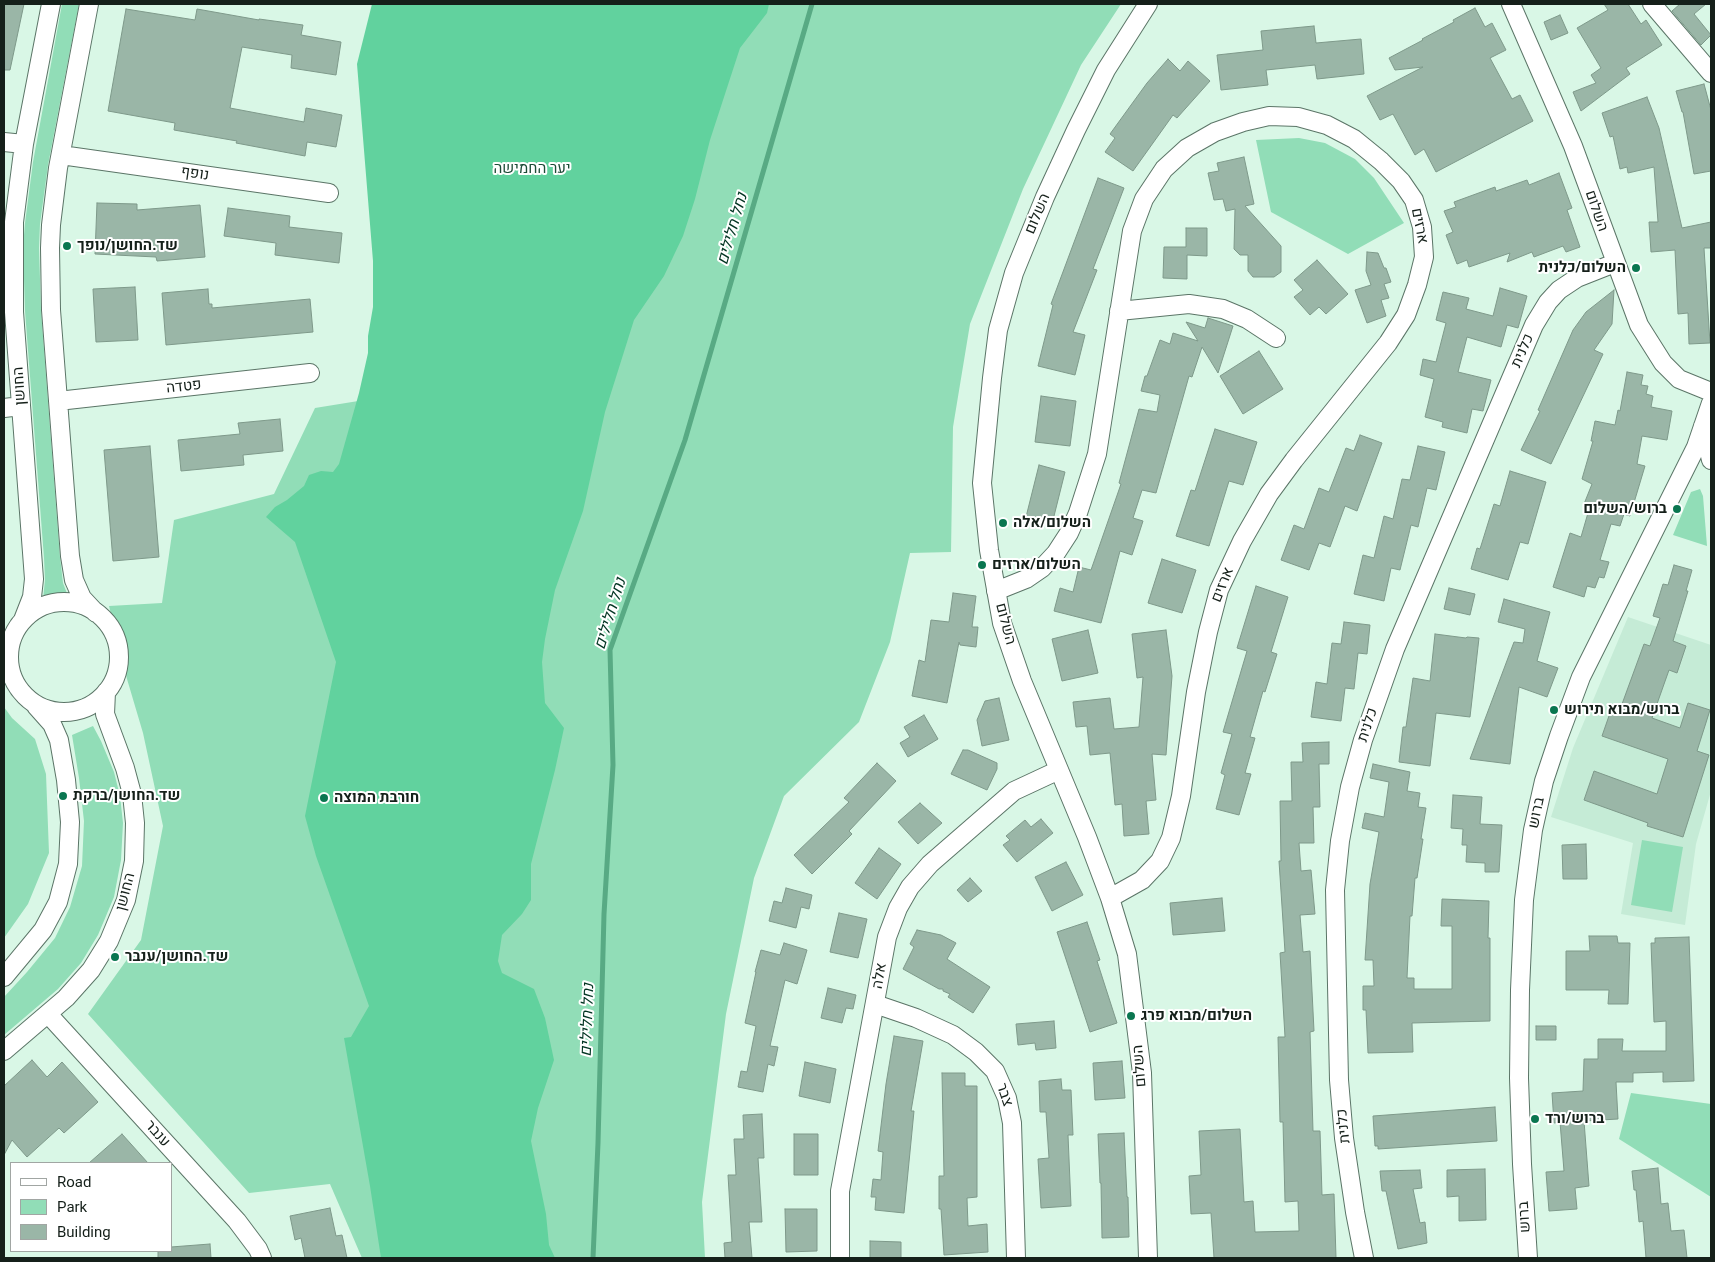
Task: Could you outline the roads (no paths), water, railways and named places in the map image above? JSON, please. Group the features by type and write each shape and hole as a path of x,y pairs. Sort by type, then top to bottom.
{"street":[{"name":"החושן","path":"23,620 32,597 34,580 14,312 12,247 17,191 24,144 51,4"},
{"path":"34,704 49,710 64,712 80,710 95,703 106,692 115,676 118,659 116,641 108,625 82,598 74,580 70,556 51,310 51,225 60,155 89,4"},
{"name":"השלום","path":"1148,4 1106,70 1076,130 1014,273 998,330 982,483 988,550 1002,623 1022,681 1110,898 1127,954 1142,1073 1148,1258"},
{"name":"השלום","path":"1511,4 1573,146 1639,325 1662,363 1679,379 1711,392"},
{"path":"1652,4 1711,73"},
{"name":"ארזים","path":"996,591 1026,579 1042,568 1056,553 1069,533 1078,513 1097,454 1132,231 1144,200 1164,169 1187,148 1220,130 1269,116 1298,117 1327,125 1354,138 1401,181 1414,200 1422,226 1424,257 1417,285 1406,315 1388,343 1269,494 1242,542 1219,590 1208,632 1196,692 1181,796 1171,838 1160,861 1142,880 1110,898"},
{"path":"4,142 24,144"},
{"name":"נופף","path":"60,155 330,193"},
{"name":"כלנית","path":"1364,1258 1347,1156 1339,1080 1335,890 1340,841 1350,787 1363,740 1395,649 1534,325 1548,302 1559,290 1578,278 1615,263"},
{"path":"1119,311 1189,304 1223,309 1247,319 1276,338"},
{"name":"פטדה","path":"58,401 310,373"},
{"name":"ברוש","path":"1528,1258 1522,1174 1519,1078 1520,990 1524,900 1533,830 1544,781 1558,736 1581,678 1696,448 1711,403"},
{"path":"4,408 21,406"},
{"path":"1703,426 1711,460"},
{"path":"4,977 43,930 58,902 68,864 70,822 66,780 59,740 52,724 22,694 14,680 9,666 7,649 23,620 35,610 50,604 60,603 82,605 96,613"},
{"name":"החושן","path":"4,1051 66,998 91,970 109,941 126,900 134,861 135,823 132,794 125,768 104,714 106,692"},
{"name":"אלה","path":"840,1258 840,1191 887,938 898,908 910,888 930,864 1014,791 1059,770"},
{"name":"צבר","path":"875,1004 916,1018 953,1035 976,1052 995,1071 1007,1098 1012,1123 1016,1258"},
{"name":"ענבר","path":"48,1014 237,1222 258,1249 262,1258"}],"waterway":[{"name":"נחל חלילים","path":"593,1258 604,914 613,765 610,650 685,440 812,4"}],"place":[{"name":"שד.החושן/נופך","path":"67,246"},
{"name":"השלום/כלנית","path":"1636,268"},
{"name":"ברוש/השלום","path":"1677,509"},
{"name":"השלום/אלה","path":"1003,523"},
{"name":"השלום/ארזים","path":"982,565"},
{"name":"ברוש/מבוא תירוש","path":"1554,710"},
{"name":"שד.החושן/ברקת","path":"63,796"},
{"name":"חורבת המוצה","path":"324,798"},
{"name":"שד.החושן/ענבר","path":"115,957"},
{"name":"השלום/מבוא פרג","path":"1131,1016"},
{"name":"ברוש/ורד","path":"1535,1119"}],"park label":[{"name":"יער החמישה","path":"532,169"}]}
